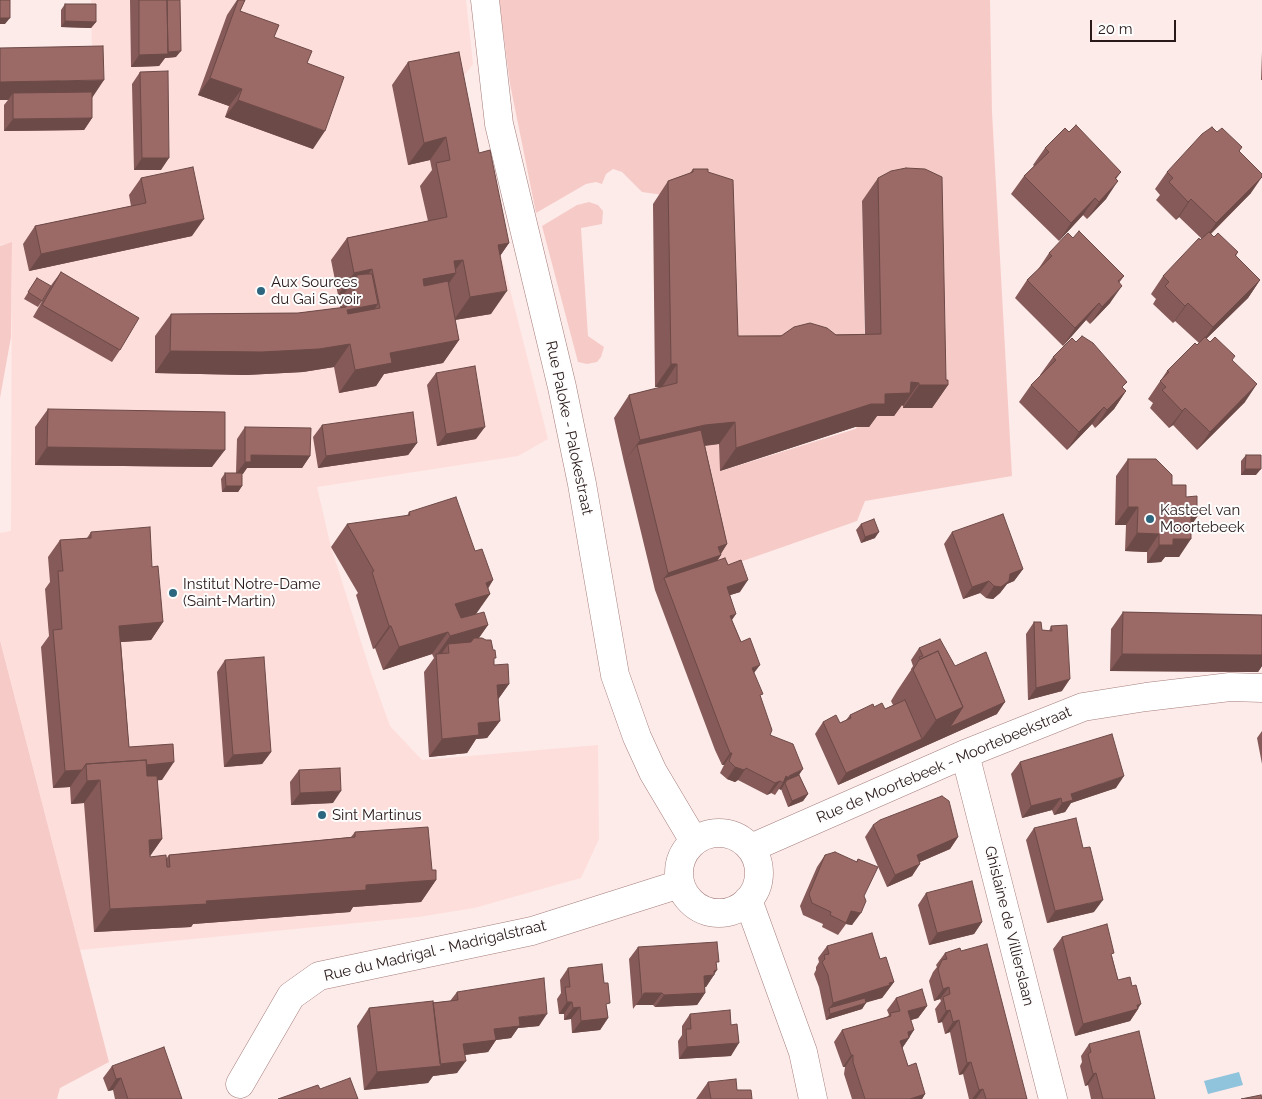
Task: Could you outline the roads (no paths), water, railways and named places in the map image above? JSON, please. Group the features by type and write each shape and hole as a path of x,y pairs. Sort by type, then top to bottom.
{"street":[{"name":"Rue Paloke - Palokestraat","path":"485,0 499,124 562,387 582,484 616,676 637,737 653,772 694,841"},
{"name":"Rue de Moortebeek - Moortebeekstraat","path":"751,848 965,754 1083,707 1230,687 1262,688"},
{"name":"Ghislaine de Villierslaan","path":"965,754 1053,1099"},
{"path":"711,834 730,834 751,848 757,860 759,875 756,888 748,900 737,908 724,913 709,912 696,906 686,896 680,884 679,868 684,853 694,841 711,834"},
{"name":"Rue du Madrigal - Madrigalstraat","path":"240,1084 291,996 319,976 532,931 680,884"},
{"path":"748,900 803,1052 813,1099"}],"water":[{"path":"1239,1072 1243,1085 1208,1094 1204,1081"}],"place":[{"name":"Aux Sources du Gai Savoir","path":"261,291"},
{"name":"Kasteel van Moortebeek","path":"1150,519"},
{"name":"Institut Notre-Dame (Saint-Martin)","path":"173,593"},
{"name":"Sint Martinus","path":"322,815"}]}
